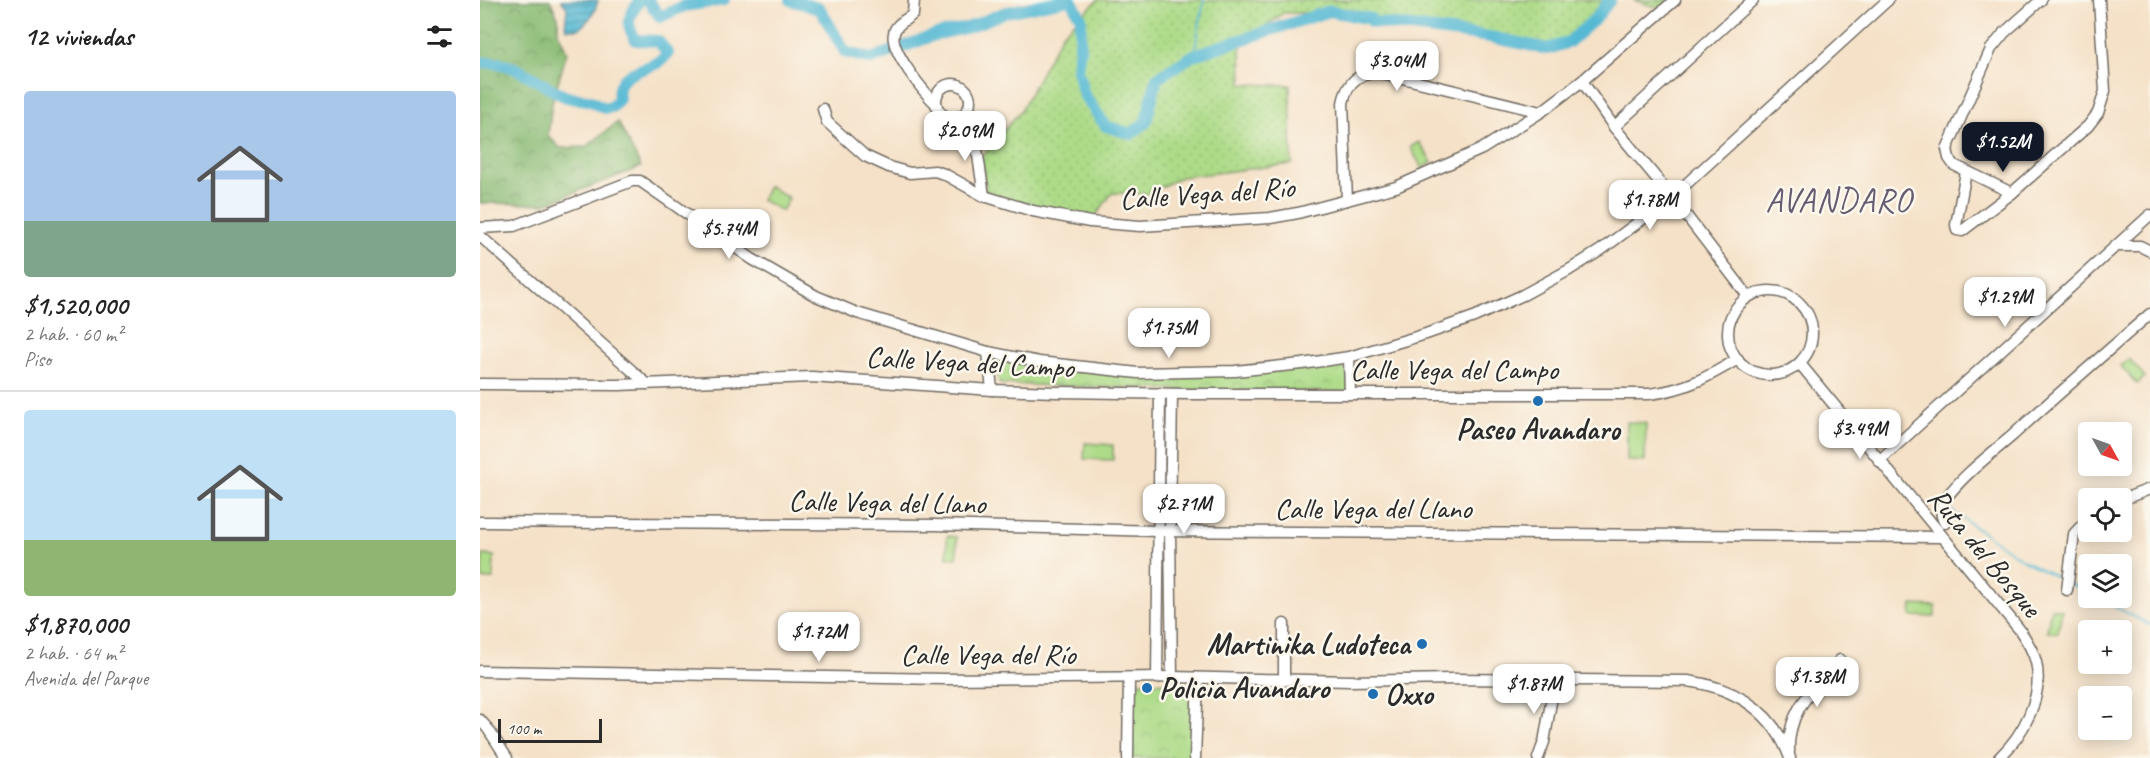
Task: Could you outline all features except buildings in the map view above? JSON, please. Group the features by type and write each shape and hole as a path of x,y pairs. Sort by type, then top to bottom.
{"street":[{"path":"914,0 914,14 900,24 894,33 896,49 927,95 944,115 970,123 978,135 977,149 984,196"},
{"name":"Calle Vega del Río","path":"823,109 827,122 865,156 910,172 934,171 944,174 984,196 1033,211 1090,222 1140,226 1270,218 1298,213 1396,187 1482,149 1541,112 1582,81 1675,0"},
{"path":"1614,127 1753,0"},
{"name":"Calle Vega del Campo","path":"988,352 1039,362 1151,374 1258,369 1349,357 1474,317 1545,285 1601,250 1672,197 1888,0"},
{"path":"2012,193 1966,172 1951,162 1948,144 1991,49 2004,33 2041,0"},
{"path":"1966,172 1956,225 1957,230 1962,231 2012,193 2088,126 2102,105 2105,91 2099,0"},
{"path":"1347,200 1343,103 1351,84 1362,75 1386,74 1541,112"},
{"path":"1582,81 1614,127 1672,197 1748,296"},
{"path":"936,105 937,94 943,86 953,84 963,87 970,100 967,110 958,118"},
{"path":"480,228 514,226 633,181 640,181 752,259 816,296 857,314 988,352 992,390"},
{"path":"1879,461 2150,215"},
{"path":"480,236 647,384"},
{"path":"2118,246 2140,246 2150,250"},
{"path":"1768,291 1788,296 1808,315 1813,342 1809,354 1800,365 1785,374 1767,375 1749,369 1738,359 1730,346 1727,334 1728,323 1732,312 1748,296 1768,291"},
{"path":"1945,524 1941,514 1942,506 1955,487 2150,314"},
{"path":"1349,357 1350,393"},
{"name":"Calle Vega del Campo","path":"480,384 647,384 812,377 992,390 1166,393 1649,394 1673,390 1700,381 1738,359"},
{"name":"Ruta del Bosque","path":"1800,365 2019,629 2031,649 2036,662 2037,688 2028,718 2015,740 1999,758"},
{"path":"1166,393 1172,677"},
{"path":"1157,678 1158,531 1166,393"},
{"path":"2132,496 2150,489"},
{"name":"Calle Vega del Llano","path":"480,522 935,525 1158,531 1941,537"},
{"path":"2067,590 2074,534 2078,530"},
{"path":"1284,624 1284,681"},
{"path":"1790,758 1790,730 1797,710 1840,660"},
{"name":"Calle Vega del Río","path":"480,671 945,679 1172,677 1284,681 1688,681 1723,689 1754,706 1778,732 1790,758"},
{"path":"1196,758 1198,678"},
{"path":"1128,758 1129,679"},
{"path":"1538,758 1544,742 1555,680"},
{"path":"480,720 507,758"}],"green space":[{"path":"480,0 550,0 558,17 558,32 567,52 552,103 548,135 560,148 586,147 618,122 641,167 545,204 480,203"},
{"path":"1098,0 1614,0 1598,19 1571,44 1548,51 1489,39 1369,23 1369,20 1330,13 1283,13 1241,46 1242,84 1290,85 1292,164 1181,177 1147,194 1112,193 1090,224 986,192 982,157 1021,110 1062,34"},
{"path":"1633,0 1673,0 1663,9"},
{"path":"1419,142 1432,162 1422,168 1410,147"},
{"path":"768,186 789,198 782,211 761,200"},
{"path":"990,354 1138,375 1347,359 1349,392 1000,384"},
{"path":"2129,359 2145,377 2137,384 2121,366"},
{"path":"1627,422 1646,423 1645,461 1627,461"},
{"path":"1085,443 1113,445 1113,460 1084,459"},
{"path":"947,536 957,537 957,558 947,557"},
{"path":"483,555 494,556 493,579 482,579"},
{"path":"1912,605 1936,606 1935,617 1911,616"},
{"path":"2051,608 2062,610 2058,633 2047,631"},
{"path":"1131,682 1196,683 1195,758 1129,758"}],"water":[{"path":"561,0 598,1 591,17 579,29 567,29 565,26 567,8"}],"waterway":[{"path":"480,63 503,64 564,96 588,100 603,107 612,107 619,99 618,91 624,79 636,71 659,62 668,53 658,41 636,40 632,34 629,20 640,0"},
{"path":"648,0 660,17 684,6 724,0"},
{"path":"791,0 820,9 845,52 871,59 935,35 970,27 1003,13 1064,0"},
{"path":"1071,0 1081,18 1077,69 1084,95 1106,126 1131,134 1146,122 1157,78 1194,55 1330,11 1371,19 1372,22 1490,37 1548,49 1569,42 1596,18 1610,0"},
{"path":"1194,55 1204,0"},
{"path":"1946,507 2023,560 2065,581"},
{"path":"2070,584 2078,588"},
{"path":"2117,608 2150,625"}],"place":[{"name":"Paseo Avandaro","path":"1538,401"},
{"name":"Martinika Ludoteca","path":"1422,644"},
{"name":"Policia Avandaro","path":"1147,688"},
{"name":"Oxxo","path":"1373,694"}],"district":[{"name":"AVANDARO","path":"1839,199"}]}
